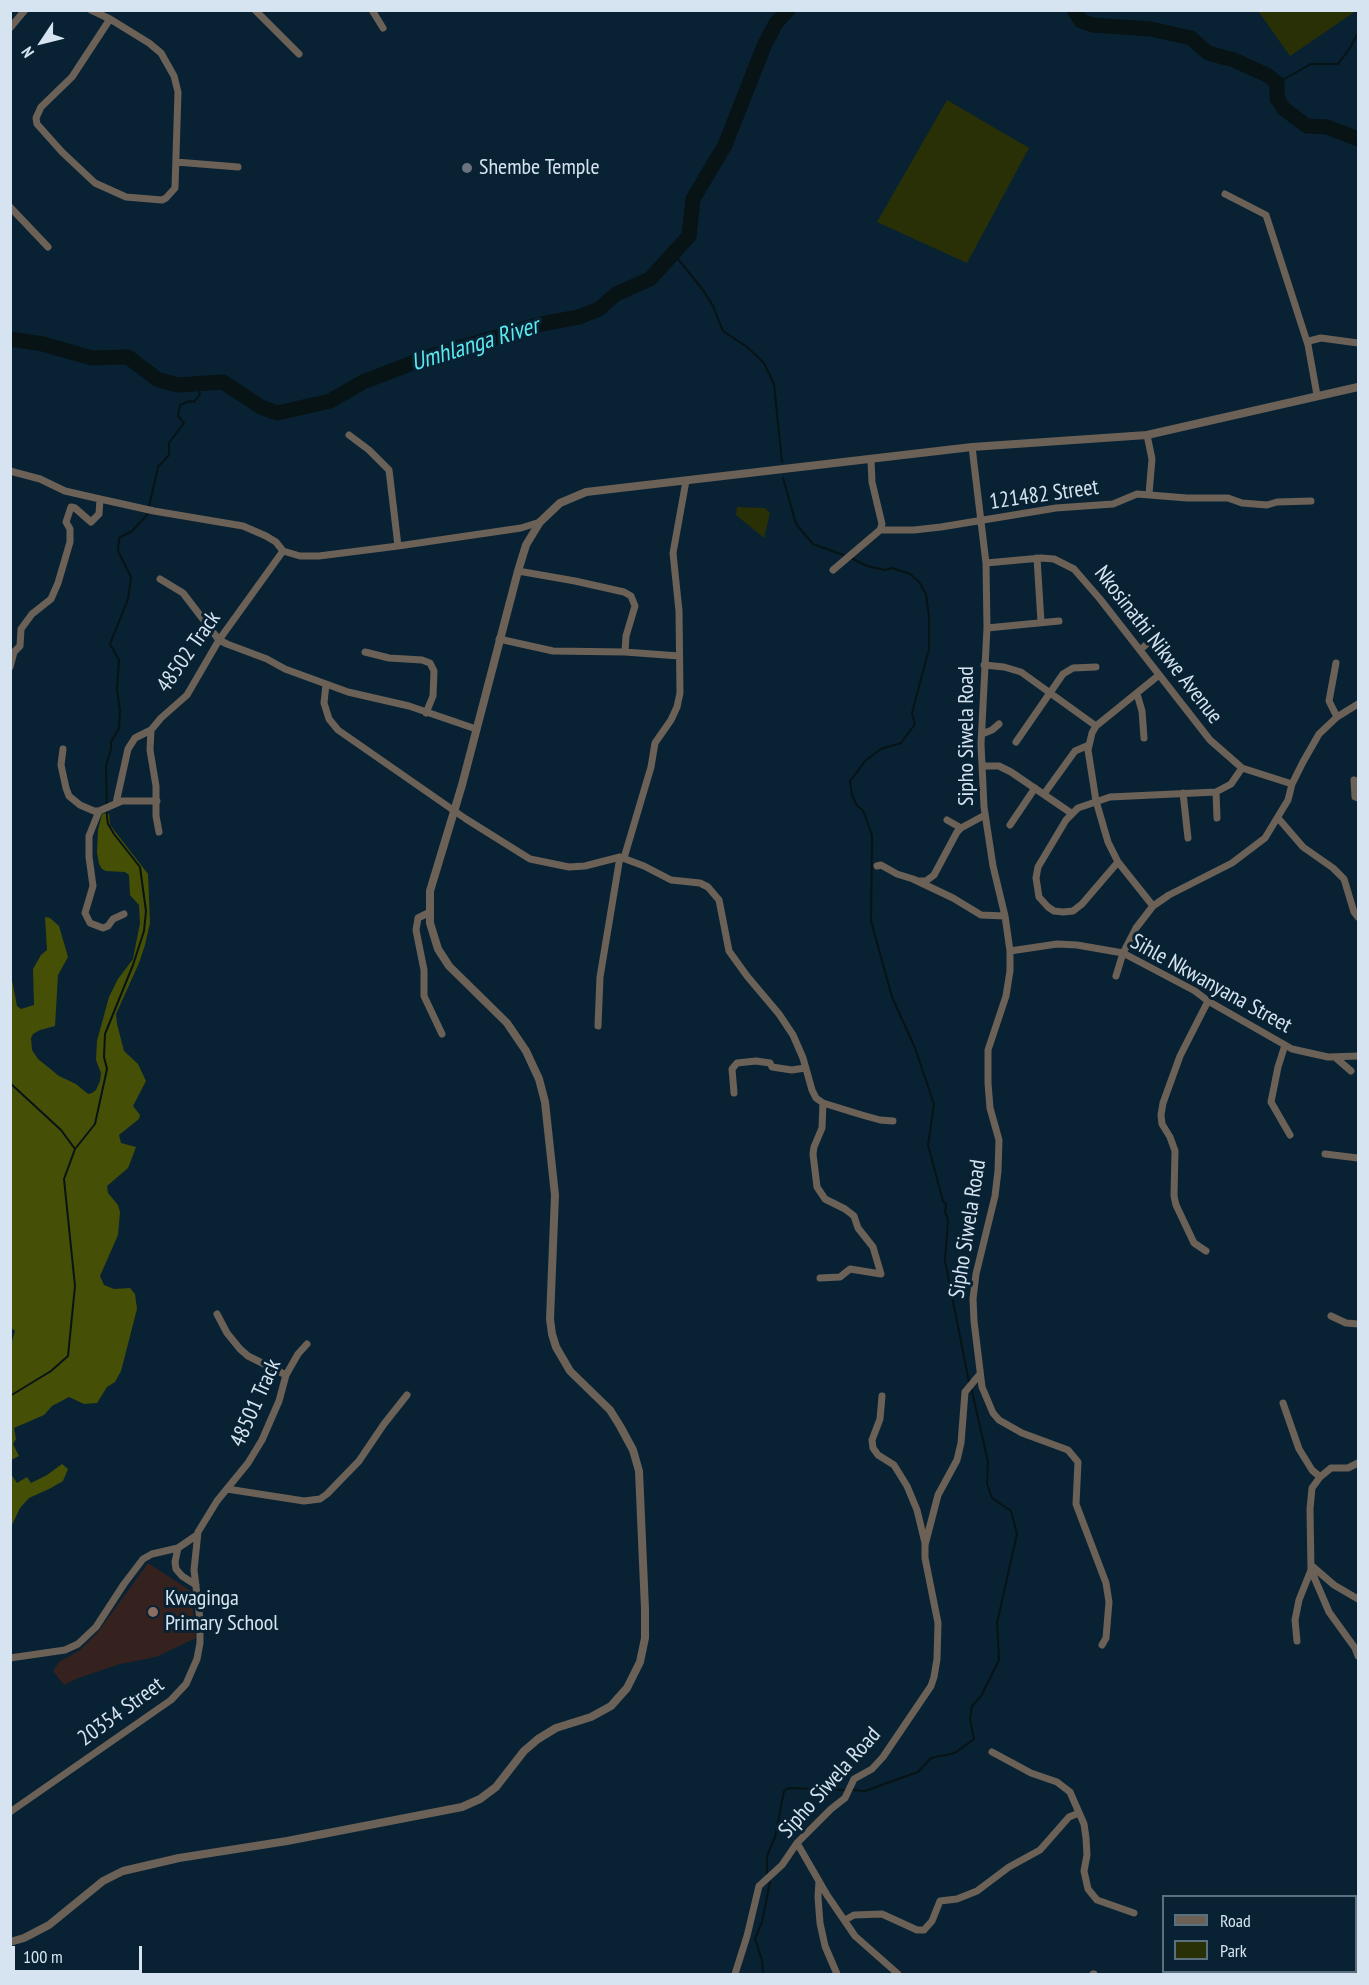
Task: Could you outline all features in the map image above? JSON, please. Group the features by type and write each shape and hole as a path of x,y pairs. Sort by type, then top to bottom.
{"street":[{"path":"10,28 25,10"},
{"path":"91,10 110,19 149,43 161,53 174,76 178,92 175,188 162,200 126,197 95,183 39,127 36,118 41,107 72,77 110,19"},
{"path":"255,10 299,54"},
{"path":"372,10 383,28"},
{"path":"176,162 238,167"},
{"path":"1225,194 1266,215 1308,345 1317,395"},
{"path":"10,207 48,247"},
{"path":"1308,345 1312,339 1321,338 1359,343"},
{"path":"10,1942 24,1938 48,1924 103,1881 123,1870 462,1807 480,1799 496,1787 524,1751 538,1738 556,1728 591,1717 610,1706 627,1688 637,1671 644,1648 645,1627 639,1471 633,1450 620,1426 609,1410 570,1371 559,1353 552,1334 550,1319 555,1195 546,1113 539,1079 526,1051 507,1023 466,985 443,958 432,934 430,912 430,891 518,571 526,545 540,522 560,503 586,492 972,447 1147,435 1359,387"},
{"path":"349,435 369,450 389,470 398,546"},
{"path":"1147,435 1152,459 1149,494"},
{"name":"Sipho Siwela Road","path":"735,1974 759,1886 763,1880 773,1875 789,1857 796,1843 845,1798 854,1779 872,1769 883,1757 928,1691 934,1677 937,1659 938,1623 925,1558 925,1545 938,1495 957,1460 961,1443 965,1392 978,1377 973,1299 976,1274 995,1196 999,1161 999,1140 990,1108 988,1050 1006,996 1010,971 1010,951 1005,916 985,816 982,735 987,628 986,563 972,447"},
{"path":"833,570 880,530 882,524 872,482 871,460"},
{"path":"10,471 40,479 65,490 100,499 243,526 276,542 285,552 300,556 319,556 398,546 521,528 540,522"},
{"path":"598,1026 601,965 622,858 651,767 656,743 677,707 680,693 679,611 673,553 686,481"},
{"name":"121482 Street","path":"880,530 914,530 980,522 996,517 1056,508 1113,504 1137,494 1187,498 1228,498 1242,503 1267,505 1277,502 1311,501"},
{"path":"10,667 14,652 20,646 21,629 32,614 51,599 58,583 70,542 70,529 66,522 71,507 91,522 99,514 100,499"},
{"name":"48502 Track","path":"116,803 128,749 139,735 151,730 187,695 219,640 285,552"},
{"path":"1037,558 1041,622"},
{"name":"Nkosinathi Nikwe Avenue","path":"986,563 1037,558 1054,559 1074,569 1210,740 1242,768 1292,784"},
{"path":"518,571 575,581 624,592 631,596 635,606 626,636 625,652"},
{"path":"160,579 183,593 219,640 326,684 374,699 409,706 476,729"},
{"path":"987,628 1059,621"},
{"path":"499,639 553,651 625,652 679,656"},
{"path":"1140,650 1150,641"},
{"path":"365,652 388,658 422,660 430,663 434,671 433,696 426,713"},
{"path":"1336,663 1329,701 1337,717"},
{"path":"984,665 1021,672 1096,726"},
{"path":"1016,742 1067,671 1080,667 1096,667"},
{"path":"1153,906 1118,861 1108,842 1096,801 1088,758 1089,745 1096,726 1159,675"},
{"path":"326,684 324,703 334,727 454,810 530,859 569,867 622,858 671,880 700,883 715,893 721,906 726,945 787,1025 798,1044 814,1095 823,1103 880,1120 893,1121"},
{"path":"1137,694 1142,711 1144,738"},
{"path":"1116,976 1123,953 1136,928 1153,906 1169,895 1232,863 1265,838 1288,800 1292,784 1318,734 1337,717 1359,704"},
{"path":"982,735 999,724"},
{"path":"151,730 150,750 159,832"},
{"path":"1044,794 1075,751 1089,745"},
{"path":"63,749 61,765 69,796 87,809 101,810 130,800 157,801"},
{"path":"982,766 999,766 1011,772 1071,813"},
{"path":"1118,861 1082,904 1073,911 1063,912 1048,907 1039,897 1036,878 1038,867 1071,813 1087,803 1110,797 1216,792 1231,784 1242,768"},
{"path":"1354,780 1355,797 1359,798"},
{"path":"1010,825 1035,788"},
{"path":"1216,792 1217,818"},
{"path":"1183,793 1188,838"},
{"path":"101,810 89,836 93,886 85,909 85,916 90,924 103,928 108,926 113,919 124,914"},
{"path":"913,879 926,881 934,875 957,832 985,816"},
{"path":"1278,818 1303,847 1333,868 1344,879 1354,912 1359,917"},
{"path":"947,820 961,828"},
{"path":"878,866 881,865 953,898 981,915 1005,916"},
{"path":"430,912 418,918 416,930 424,970 424,996 442,1034"},
{"name":"Sihle Nkwanyana Street","path":"1010,951 1057,944 1123,953 1304,1053 1336,1058 1359,1056"},
{"path":"1206,1251 1194,1243 1176,1205 1174,1196 1175,1151 1162,1124 1161,1115 1180,1056 1208,1001"},
{"path":"1286,1045 1278,1067 1271,1102 1290,1135"},
{"path":"1336,1058 1352,1071"},
{"path":"734,1093 732,1069 737,1063 756,1061 770,1063 772,1067 792,1070 806,1068"},
{"path":"820,1278 840,1277 850,1269 881,1274 873,1247 858,1228 854,1216 825,1199 817,1187 813,1154 822,1128 823,1103"},
{"path":"1325,1154 1359,1158"},
{"path":"217,1314 227,1333 240,1349 248,1356 286,1375"},
{"path":"1331,1316 1346,1323 1359,1324"},
{"name":"48501 Track","path":"197,1536 205,1518 248,1463 262,1440 279,1401 286,1375 298,1353 307,1344"},
{"path":"978,1377 986,1399 999,1420 1022,1433 1068,1450 1078,1462 1076,1504 1106,1583 1109,1602 1106,1638 1102,1645"},
{"path":"227,1489 304,1501 320,1499 359,1461 407,1395"},
{"path":"882,1396 880,1419 872,1440 873,1449 894,1465 907,1486 917,1510 925,1545"},
{"path":"1283,1403 1299,1449 1312,1470 1320,1477"},
{"path":"1359,1463 1348,1468 1331,1468 1320,1477 1310,1494 1312,1568 1329,1612 1359,1656"},
{"path":"10,1658 64,1650 78,1644 96,1627 143,1559 152,1554 178,1548 197,1536"},
{"name":"20354 Street","path":"10,1812 171,1700 181,1690 192,1671 200,1643 200,1620 194,1570 197,1536"},
{"path":"178,1548 176,1569 196,1585"},
{"path":"1312,1568 1334,1585 1359,1599"},
{"path":"1297,1641 1294,1634 1294,1620 1299,1600 1312,1568"},
{"path":"992,1752 1064,1787 1074,1800 1086,1838 1087,1855 1084,1871 1088,1889 1096,1900 1134,1913"},
{"path":"845,1920 854,1915 882,1914 911,1928 924,1930 932,1921 940,1901 957,1899 977,1890 1009,1867 1040,1850 1069,1817 1079,1813"},
{"path":"796,1843 819,1881 865,1947 898,1974"},
{"path":"819,1881 820,1923 825,1946 837,1974"}],"shaded area":[{"name":"Kwaginga Primary School","path":"148,1563 191,1591 196,1638 156,1657 120,1664 64,1685 53,1671 59,1662 80,1650 98,1632"}],"green space":[{"path":"1258,11 1356,11 1290,56"},
{"path":"947,100 1029,148 967,263 877,222"},
{"path":"737,507 765,508 770,513 764,538 736,515"},
{"path":"107,813 110,825 148,874 150,923 145,945 116,1014 124,1051 138,1064 146,1081 133,1106 140,1115 139,1119 119,1135 121,1143 136,1147 128,1168 107,1186 108,1193 118,1205 120,1212 118,1235 100,1276 104,1285 114,1289 130,1288 135,1294 137,1309 121,1371 115,1382 107,1387 97,1403 84,1404 69,1397 52,1406 44,1415 14,1428 16,1439 13,1444 19,1456 11,1460 10,1348 15,1331 10,1327 11,975 17,1006 21,1009 34,1005 33,969 41,955 47,950 45,917 50,918 59,926 68,957 58,975 55,1026 33,1034 32,1050 38,1059 59,1076 76,1084 88,1094 92,1093 100,1081 101,1073 96,1060 97,1041 109,997 118,979 133,959 140,923 139,905 130,895 129,875 125,872 106,871 99,864 98,830 102,814"},
{"path":"62,1464 68,1469 63,1481 29,1498 20,1508 11,1527 11,1474 17,1483 27,1477 31,1483"}],"waterway":[{"name":"Umhlanga River","path":"10,339 43,344 92,358 128,357 157,379 177,385 223,382 261,407 277,413 330,401 363,382 428,357 541,324 579,317 599,309 616,294 650,279 689,236 693,199 725,145 764,46 776,23 788,10"},
{"name":"Umhlanga River","path":"1074,10 1081,21 1093,25 1151,29 1191,38 1208,53 1234,60 1267,75 1277,83 1277,98 1284,109 1307,126 1327,127 1358,139"},
{"path":"1357,10 1358,17"},
{"path":"1277,83 1311,64 1338,64 1358,33"},
{"path":"674,254 703,290 713,306 723,331 747,347 764,363 774,384 782,462"},
{"path":"10,1396 51,1371 68,1356 75,1286 64,1179 75,1149 95,1124 107,1069 104,1057 105,1034 133,965 144,931 146,911 140,867 114,834 107,817 106,766 111,742 119,728 120,712 117,689 119,660 110,644 128,599 131,577 118,551 119,538 132,531 147,515 158,467 169,455 169,443 184,423 178,416 180,405 190,401 194,402 200,394 196,384"},
{"path":"783,478 796,524 813,544 846,556"},
{"path":"853,559 867,566 885,570 892,568 910,574 919,582 926,594 929,649 912,713 915,724 901,743 881,749 866,760 850,781 852,795 857,806 863,810 872,835 871,921 892,997 915,1048 934,1104 928,1145 943,1201 946,1204 945,1212 948,1219 945,1261 969,1382"},
{"path":"10,1083 61,1130 75,1149"},
{"path":"852,1790 865,1791 918,1772 931,1758 955,1753 974,1739 970,1719 972,1706 981,1696 999,1660 997,1623 1017,1534 1011,1511 992,1498 987,1484 988,1462 971,1387"},
{"path":"763,1974 762,1960 755,1939 762,1922 770,1882 767,1874 767,1856 775,1837 784,1791 789,1788 846,1790"}],"place":[{"name":"Shembe Temple","path":"467,168"},
{"name":"Kwaginga Primary School","path":"153,1612"}]}
